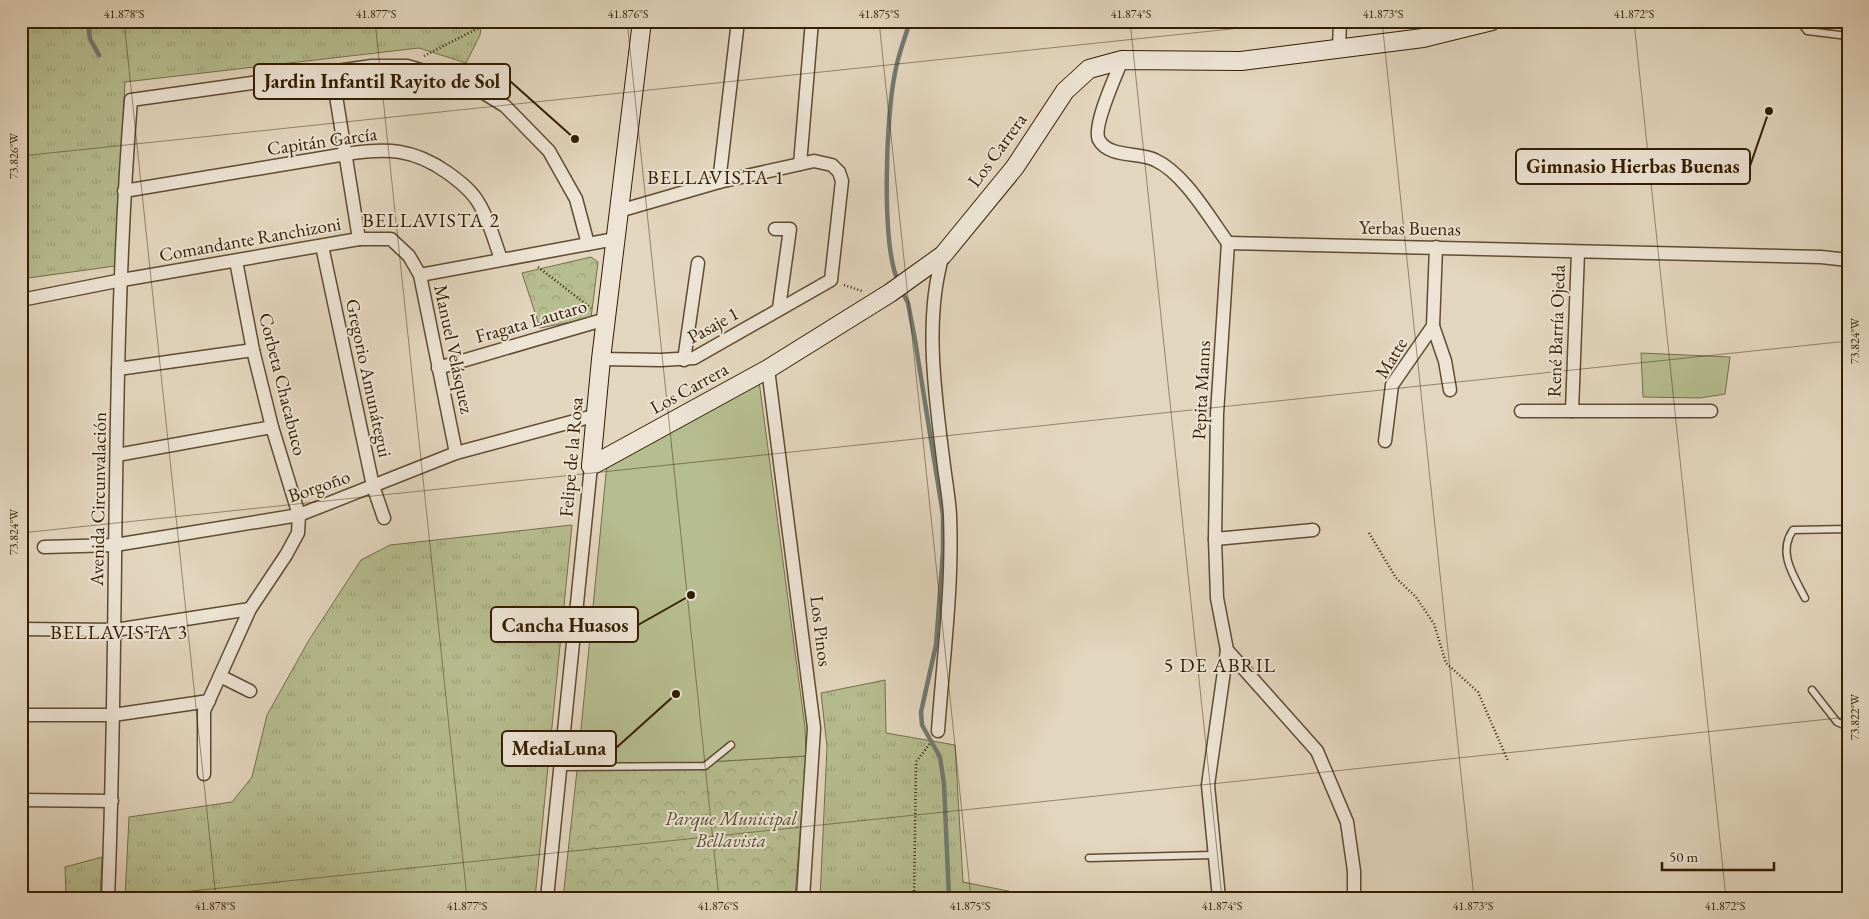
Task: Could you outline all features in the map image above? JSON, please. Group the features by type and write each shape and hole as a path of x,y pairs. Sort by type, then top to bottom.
{"street":[{"name":"Felipe de la Rosa","path":"547,898 597,415 601,359 642,21"},
{"path":"719,182 738,21"},
{"path":"800,164 812,21"},
{"path":"1340,21 1340,48"},
{"name":"Los Carrera","path":"591,466 768,369 886,296 943,255 1015,167 1032,139 1071,84 1089,69 1122,60 1241,60 1423,38 1492,21"},
{"path":"1122,60 1102,113 1097,130 1098,139 1105,147 1155,159 1167,168 1188,189 1228,242"},
{"path":"359,239 332,71 372,66 407,66 469,84 505,106 549,151 576,198 588,244"},
{"name":"Avenida Circunvalación","path":"108,898 112,802 118,369 124,191 131,100 332,71"},
{"name":"Capitán García","path":"124,191 372,150 399,151 424,158 463,184 478,202 501,259"},
{"path":"619,211 719,182 822,161 839,172 842,191 831,280"},
{"path":"775,229 790,229 779,308"},
{"name":"Comandante Ranchizoni","path":"21,300 122,280 359,239 390,239 409,256"},
{"path":"420,275 615,239"},
{"name":"Yerbas Buenas","path":"1228,242 1821,257 1848,260"},
{"name":"Pepita Manns","path":"1227,650 1217,598 1215,539 1217,414 1228,242"},
{"name":"Gregorio Amunátegui","path":"322,246 373,486 384,518"},
{"name":"Matte","path":"1436,247 1433,326 1445,362 1450,390"},
{"name":"René Barría Ojeda","path":"1572,411 1578,252"},
{"path":"938,731 950,565 950,514 937,413 932,309 937,273 943,255"},
{"name":"Manuel Velásquez","path":"409,256 420,275 456,453"},
{"name":"Corbeta Chacabuco","path":"236,261 272,427 299,515"},
{"path":"684,360 698,263"},
{"name":"Pasaje 1","path":"601,359 684,360 705,353 779,308 831,280"},
{"name":"Fragata Lautaro","path":"438,368 606,319"},
{"name":"Matte","path":"1385,441 1392,385 1433,326"},
{"path":"118,369 254,350"},
{"name":"Los Pinos","path":"768,369 814,728 803,898"},
{"name":"René Barría Ojeda","path":"1521,411 1711,411"},
{"name":"Borgoño","path":"44,547 115,545 299,515 456,453 597,415"},
{"path":"117,455 272,427"},
{"path":"204,774 202,719 250,609 286,555 298,533 299,515"},
{"path":"1215,539 1313,530"},
{"path":"21,629 114,630 250,609"},
{"path":"1218,898 1208,785 1227,650"},
{"path":"1227,650 1317,751 1334,786 1347,822 1354,871 1354,898"},
{"path":"220,676 250,691"},
{"path":"21,715 113,715 209,701"},
{"path":"21,800 112,802"}],"lane":[{"path":"1799,21 1807,31 1848,36"},
{"path":"1805,598 1786,558 1788,536 1792,530 1848,529"},
{"path":"1812,690 1837,722 1848,728"},
{"path":"561,767 705,766 731,745"},
{"path":"1089,858 1213,855"}],"path":[{"path":"407,66 492,21"},
{"path":"523,256 592,308"},
{"path":"831,280 886,296"},
{"path":"1369,533 1396,578 1416,598 1434,624 1446,663 1478,692 1508,761"},
{"path":"914,898 916,762 927,746"}],"green space":[{"path":"21,21 482,21 480,35 466,63 419,48 125,82 115,266 21,279"},
{"path":"591,257 598,262 591,318 540,328 522,273"},
{"path":"1641,353 1730,357 1725,394 1700,398 1643,397"},
{"path":"759,381 805,727 806,756 577,770 607,464"},
{"path":"572,525 535,898 125,898 129,817 232,802 252,777 267,715 309,640 361,560 390,545"},
{"path":"885,680 886,733 955,745 963,882 1023,894 1024,898 820,898 827,747 821,693"},
{"name":"Parque Municipal Bellavista","path":"806,756 795,898 563,898 577,770"},
{"path":"102,857 100,898 66,898 65,867"}],"waterway":[{"path":"88,21 90,39 99,55"},
{"path":"898,281 889,239 887,210 889,118 895,73 910,21"},
{"path":"902,291 908,303 915,340 943,515 943,552 936,645 921,712 922,725 940,757 944,784 949,898"}],"place":[{"name":"Gimnasio Hierbas Buenas","path":"1769,111"},
{"name":"Jardin Infantil Rayito de Sol","path":"575,139"},
{"name":"Cancha Huasos","path":"691,595"},
{"name":"MediaLuna","path":"676,694"}],"district":[{"name":"BELLAVISTA 1","path":"716,177"},
{"name":"BELLAVISTA 2","path":"431,220"},
{"name":"BELLAVISTA 3","path":"119,632"},
{"name":"5 DE ABRIL","path":"1220,665"}]}
